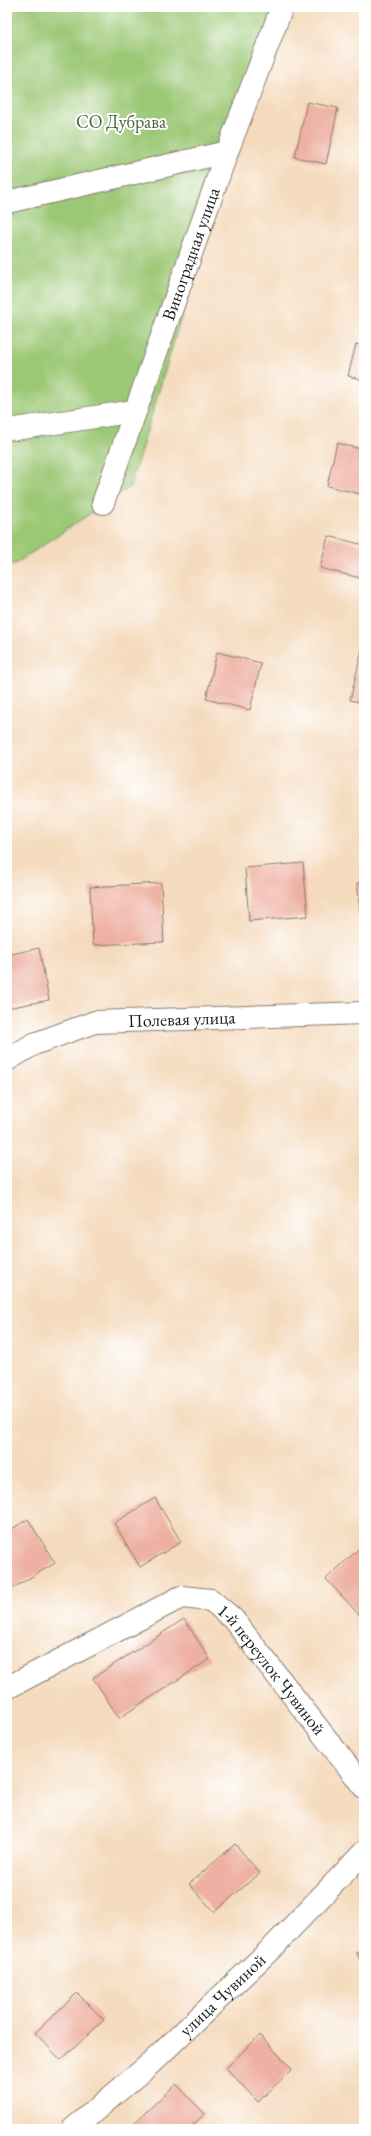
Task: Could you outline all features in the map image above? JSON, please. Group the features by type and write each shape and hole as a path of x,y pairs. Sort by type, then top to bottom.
{"street":[{"name":"Виноградная улица","path":"103,503 227,152 282,7"},
{"path":"7,202 227,152"},
{"path":"15,429 135,411"},
{"name":"Полевая улица","path":"7,1060 34,1044 95,1022 364,1013"},
{"name":"1-й переулок Чувиной","path":"7,1688 181,1597 211,1600 233,1619 364,1787"},
{"name":"улица Чувиной","path":"73,2129 150,2064 273,1947 364,1852"}],"green space":[{"name":"СО Дубрава","path":"7,7 286,7 225,171 130,487 12,566 7,560"}],"building":[{"path":"307,102 338,108 326,164 295,157"},
{"path":"356,344 364,346 364,380 348,376"},
{"path":"337,443 364,450 364,495 327,486"},
{"path":"328,536 364,545 364,579 320,568"},
{"path":"364,646 364,703 350,700"},
{"path":"217,652 261,663 250,710 206,699"},
{"path":"303,863 308,916 249,921 245,868"},
{"path":"364,882 364,910 360,911 357,883"},
{"path":"161,883 164,942 93,945 90,887"},
{"path":"39,948 49,1000 7,1008 7,955"},
{"path":"155,1498 181,1542 140,1567 114,1523"},
{"path":"28,1519 55,1563 13,1588 7,1577 7,1532"},
{"path":"364,1544 364,1620 326,1579"},
{"path":"184,1619 210,1659 119,1718 93,1678"},
{"path":"235,1844 260,1873 214,1912 189,1884"},
{"path":"364,1950 364,1970 357,1953"},
{"path":"77,1993 104,2020 61,2060 35,2033"},
{"path":"260,2035 292,2069 258,2102 226,2068"},
{"path":"176,2084 205,2114 188,2129 137,2129 133,2124"}]}
